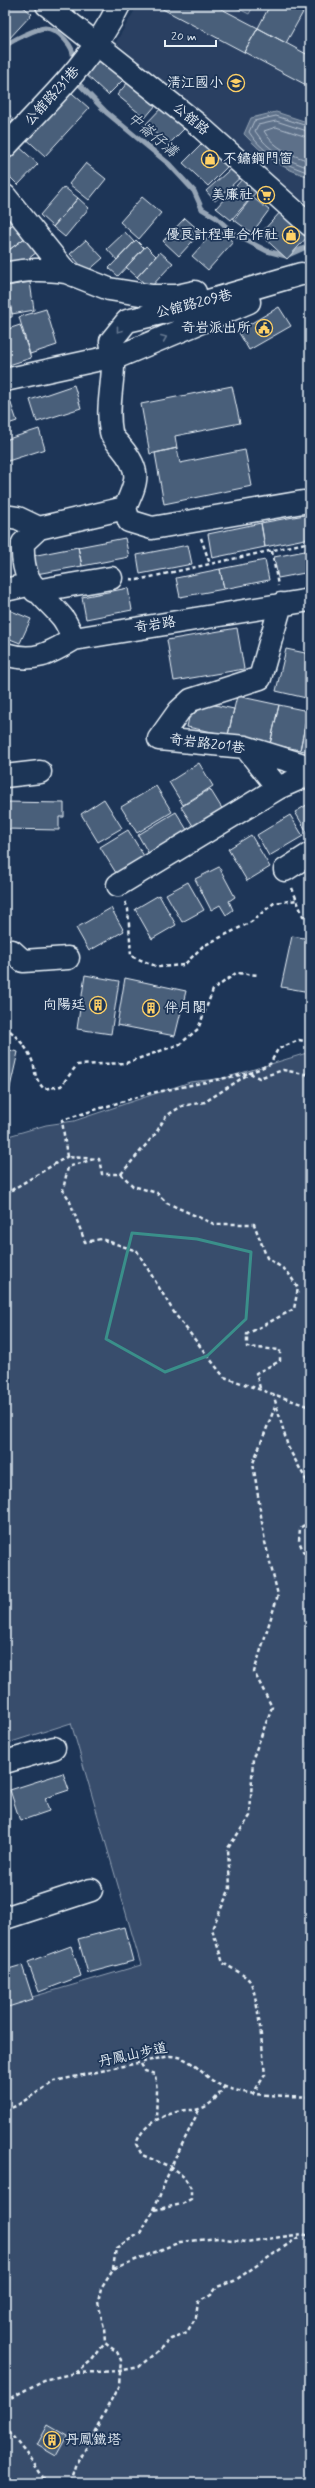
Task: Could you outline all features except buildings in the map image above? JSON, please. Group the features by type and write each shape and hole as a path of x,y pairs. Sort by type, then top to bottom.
{"street":[{"name":"公舘路","path":"47,5 196,122 310,225"},
{"name":"公舘路231巷","path":"5,147 74,72 97,44 107,30 119,5"},
{"path":"5,196 66,272"},
{"path":"5,274 28,269 66,272 109,289 152,296 177,296 217,288 236,294"},
{"name":"公舘路209巷","path":"125,508 136,483 133,462 111,435 108,412 115,358 111,341 127,321 236,294 306,272"},
{"name":"公舘路209巷","path":"115,358 255,300 306,272"},
{"path":"5,380 101,358 115,358"},
{"path":"74,639 63,618 34,588 22,564 23,543 39,528 125,508 129,521 152,528 304,502"},
{"path":"5,516 18,518 39,528"},
{"path":"5,590 34,588 111,578"},
{"name":"奇岩路","path":"5,654 22,660 48,654 74,639 280,598 310,600"},
{"name":"奇岩路201巷","path":"280,598 260,678 191,700 179,711 159,738 245,748 310,767"},
{"path":"245,748 278,788"},
{"path":"5,776 40,772"},
{"path":"118,884 278,788 310,774"},
{"path":"285,870 310,854"},
{"path":"5,951 12,951 23,961 68,958"},
{"path":"5,1762 54,1748"},
{"path":"5,1918 91,1890"}],"path":[{"path":"111,578 137,580 310,542"},
{"path":"272,551 280,598"},
{"path":"285,870 303,916 310,917"},
{"path":"118,884 128,909 131,956 158,967 184,964 203,946 251,922 274,903 297,900"},
{"path":"5,1026 21,1041 32,1058 35,1078 44,1089 61,1086 77,1066 126,1063 180,1044 198,1029 213,990 236,973 259,975"},
{"path":"121,1174 156,1134 166,1116 182,1106 205,1102 250,1073 270,1064 278,1049 299,1040 310,1042"},
{"path":"68,1156 62,1120 147,1094 250,1073 259,1078 283,1070 310,1075"},
{"path":"5,1194 68,1156 96,1158 99,1159 102,1174 121,1174 133,1186 157,1193 167,1203 214,1224 254,1224 267,1258 287,1271 298,1288 294,1309 247,1334 247,1347 280,1350 280,1361 256,1373 260,1388"},
{"path":"96,1158 68,1167 63,1190 69,1199 85,1242 101,1239 137,1251 175,1314 224,1377 272,1392 310,1407"},
{"path":"272,1392 275,1407 288,1447 309,1484 310,1512"},
{"path":"252,2095 265,2075 259,2032 258,2003 250,1981 223,1963 212,1929 230,1888 228,1848 250,1816 254,1758 272,1707 254,1672 278,1595 265,1542 253,1463 275,1407"},
{"path":"310,1521 300,1528 299,1542 310,1568"},
{"name":"丹鳳山步道","path":"5,2110 16,2106 55,2081 141,2064 170,2056 183,2056 224,2087 252,2095 310,2097"},
{"path":"141,2064 145,2071 155,2074 157,2091 156,2120"},
{"path":"154,2210 182,2204 191,2199 191,2188 184,2177 171,2167 142,2155 136,2144 140,2130 156,2120 181,2110 199,2110 216,2100 224,2087"},
{"path":"76,2374 92,2360 105,2343 104,2328 98,2302 101,2288 113,2269 116,2248 140,2233 154,2210 171,2167 199,2110"},
{"path":"113,2269 180,2242 218,2238 246,2242 302,2234 310,2236"},
{"path":"5,2401 44,2380 76,2374 119,2371 139,2367 171,2339 187,2332 196,2318 198,2302 211,2295 217,2287 244,2275 302,2234"},
{"path":"71,2483 76,2467 119,2385 121,2360 119,2356 105,2343"},
{"path":"5,2425 15,2440 36,2463 46,2483"}],"highlighted area":[{"path":"132,1233 197,1239 251,1252 246,1319 207,1356 165,1372 106,1339"}],"shaded area":[{"name":"清江國小","path":"138,5 310,5 310,212 116,42"},
{"path":"231,5 254,5 249,14"},
{"path":"310,1052 310,2483 5,2483 5,2005 141,1965 71,1723 5,1744 5,1137 46,1125 74,1121 190,1082 225,1078"}],"water":[{"path":"276,112 310,123 310,177 290,170 266,155 244,134 251,118"}],"waterway":[{"name":"中崙仔溝","path":"5,46 36,30 45,28 50,29 60,35 69,45 72,50 73,60"},
{"name":"中崙仔溝","path":"77,79 79,84 106,112 169,164 194,191 202,209 217,218 234,234 267,251 286,256 304,248"}],"place":[{"name":"清江國小","path":"236,83"},
{"name":"不鏽鋼門窗","path":"210,159"},
{"name":"美廉社","path":"266,195"},
{"name":"優良計程車合作社","path":"291,235"},
{"name":"奇岩派出所","path":"264,328"},
{"name":"向陽廷","path":"98,1005"},
{"name":"伴月閣","path":"151,1008"},
{"name":"丹鳳鐵塔","path":"52,2440"}]}
